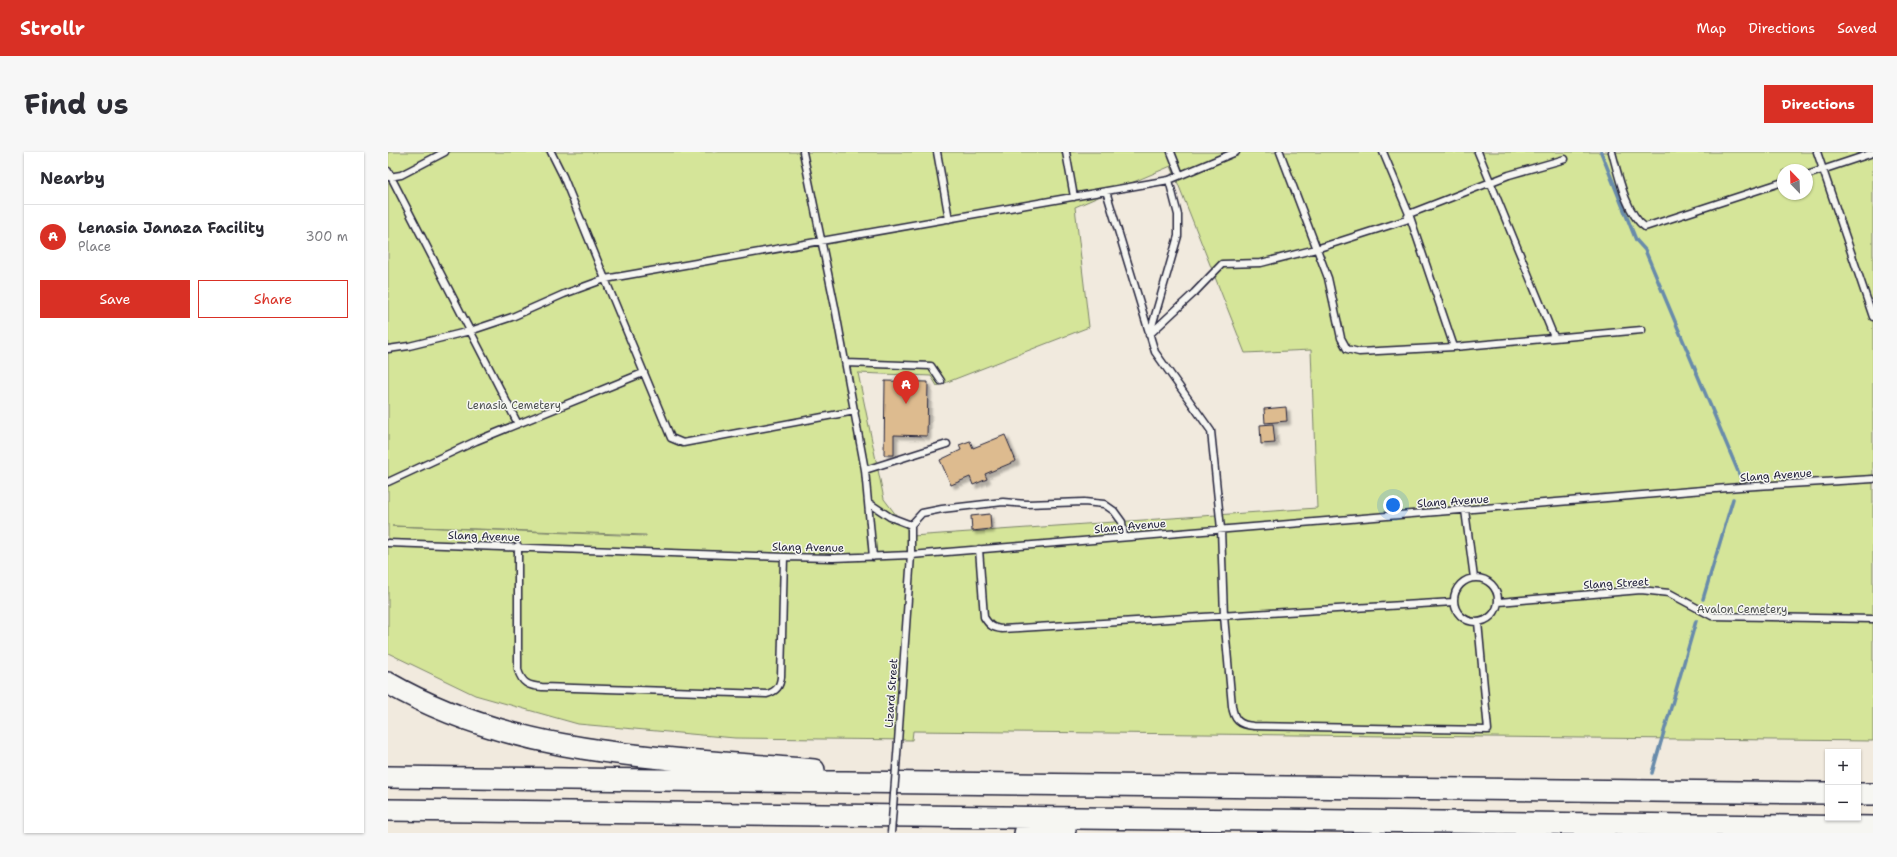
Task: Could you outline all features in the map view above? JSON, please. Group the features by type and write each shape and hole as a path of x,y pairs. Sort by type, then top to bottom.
{"highway":[{"path":"388,683 423,701 464,718 525,736 571,747 664,759 782,767 971,784"},
{"path":"388,777 1825,793"},
{"path":"1861,794 1873,794"},
{"path":"388,810 1873,827"},
{"path":"1025,833 1190,819"}],"lane":[{"path":"445,152 401,175 389,175 518,424"},
{"path":"551,152 563,176 671,438 683,443 855,410"},
{"path":"803,152 855,410 869,502 873,557"},
{"path":"937,152 949,219"},
{"path":"1066,152 1074,197"},
{"path":"1171,152 1180,176"},
{"path":"388,349 409,346 470,331 512,317 564,294 605,279 1169,180 1236,152"},
{"path":"1280,152 1328,278 1341,338 1347,349 1359,352 1454,347 1642,330"},
{"path":"1383,152 1409,214 1454,347"},
{"path":"1478,152 1554,337"},
{"path":"1612,152 1630,206 1639,222 1646,227 1777,184"},
{"path":"1817,152 1873,317"},
{"path":"1813,173 1873,153"},
{"path":"1149,335 1194,293 1222,264 1261,263 1316,249 1406,220 1409,214 1490,182 1565,159"},
{"path":"1149,335 1178,236 1178,215 1169,180"},
{"path":"1106,191 1155,352 1211,431 1221,528 1224,616 1233,716 1238,722 1245,726 1488,730 1478,622"},
{"path":"846,363 931,366 941,381"},
{"path":"388,482 476,441 643,373"},
{"path":"865,470 947,444"},
{"name":"Slang Avenue","path":"388,543 518,546 784,557 873,557 1740,487 1873,479"},
{"path":"869,502 890,517 911,525 922,513 942,509 1003,502 1027,504 1084,502 1104,504 1114,511 1122,522 1124,536"},
{"path":"1465,510 1474,578"},
{"name":"Lizard Street","path":"891,833 911,555 911,525"},
{"path":"518,546 518,670 525,683 532,686 542,687 772,693 778,687 781,677 784,557"},
{"path":"979,548 984,617 989,625 994,628 1012,629 1454,602"},
{"path":"1474,578 1484,579 1490,582 1495,588 1499,602 1493,615 1487,620 1478,622 1466,620 1460,615 1454,602 1458,588 1463,582 1474,578"},
{"name":"Slang Street","path":"1499,602 1652,590 1669,593 1712,616 1873,619"}],"green space":[{"name":"Avalon Cemetery","path":"388,152 1873,152 1873,741 913,731 912,740 735,738 578,724 475,695 388,653","holes":["1171,166 1245,353 1311,350 1317,508 912,536 884,499 858,373 931,376 937,386 1089,327 1075,207","392,526 646,535 646,536"]}],"building":[{"path":"885,381 928,382 927,436 894,435 894,455 884,455"},
{"path":"1286,407 1287,421 1265,423 1264,409"},
{"path":"1273,424 1275,443 1261,444 1260,425"},
{"path":"1005,435 1016,461 985,474 987,479 973,485 970,477 951,485 940,460 961,450 959,445 970,441 973,448"},
{"path":"990,514 991,529 972,531 971,516"}],"waterway":[{"path":"1601,152 1636,240 1645,250 1740,476"},
{"path":"1703,599 1733,499"},
{"path":"1652,773 1696,621"}],"place":[{"name":"Lenasia Janaza Facility","path":"906,404"}],"park label":[{"name":"Lenasia Cemetery","path":"514,405"}]}
